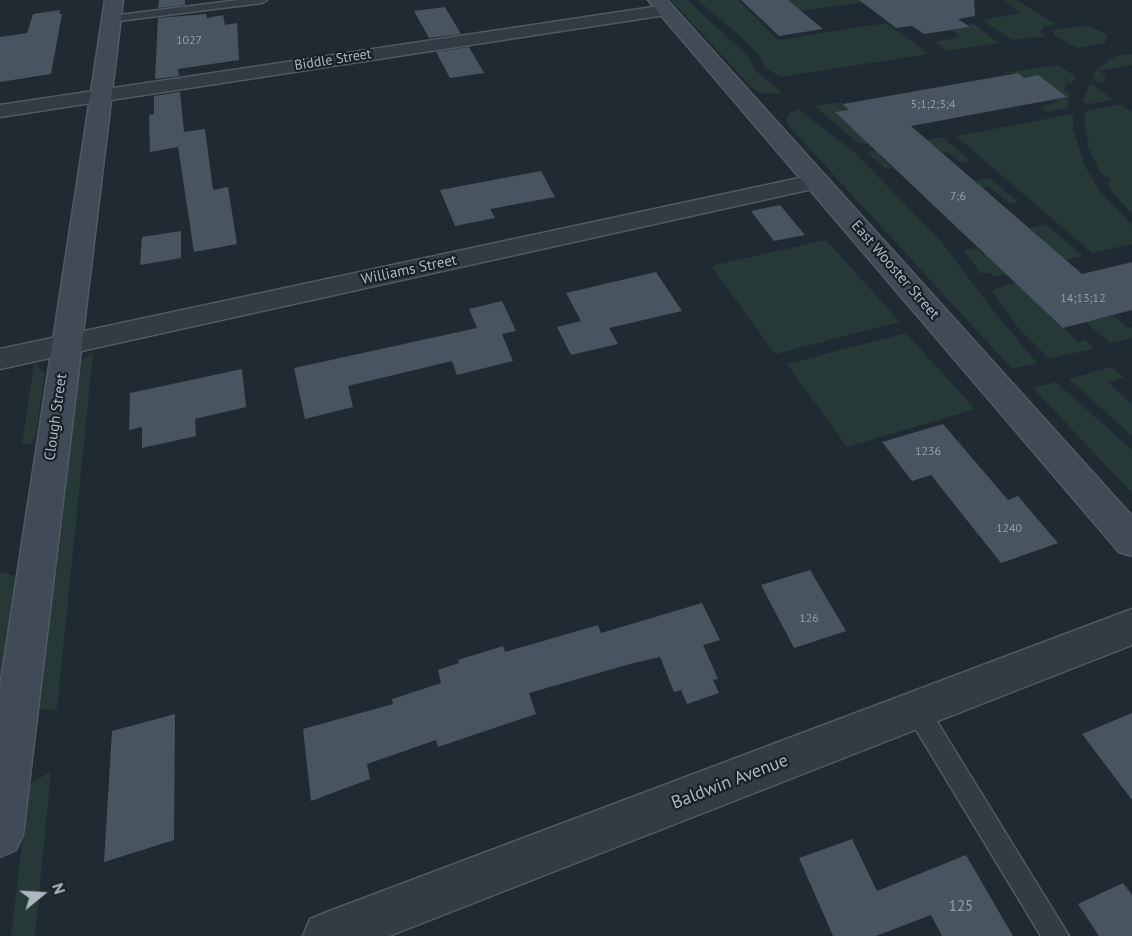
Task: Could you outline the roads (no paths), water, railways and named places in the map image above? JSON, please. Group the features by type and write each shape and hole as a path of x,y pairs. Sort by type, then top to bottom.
{"street":[{"name":"Biddle Street","path":"0,111 661,5"},
{"name":"East Wooster Street","path":"661,5 1132,540"},
{"name":"Clough Street","path":"0,834 112,10"},
{"name":"Williams Street","path":"0,359 818,181"},
{"name":"Baldwin Avenue","path":"327,936 1132,627"}],"lane":[{"path":"112,10 262,0"},
{"path":"917,710 1056,936"}]}
